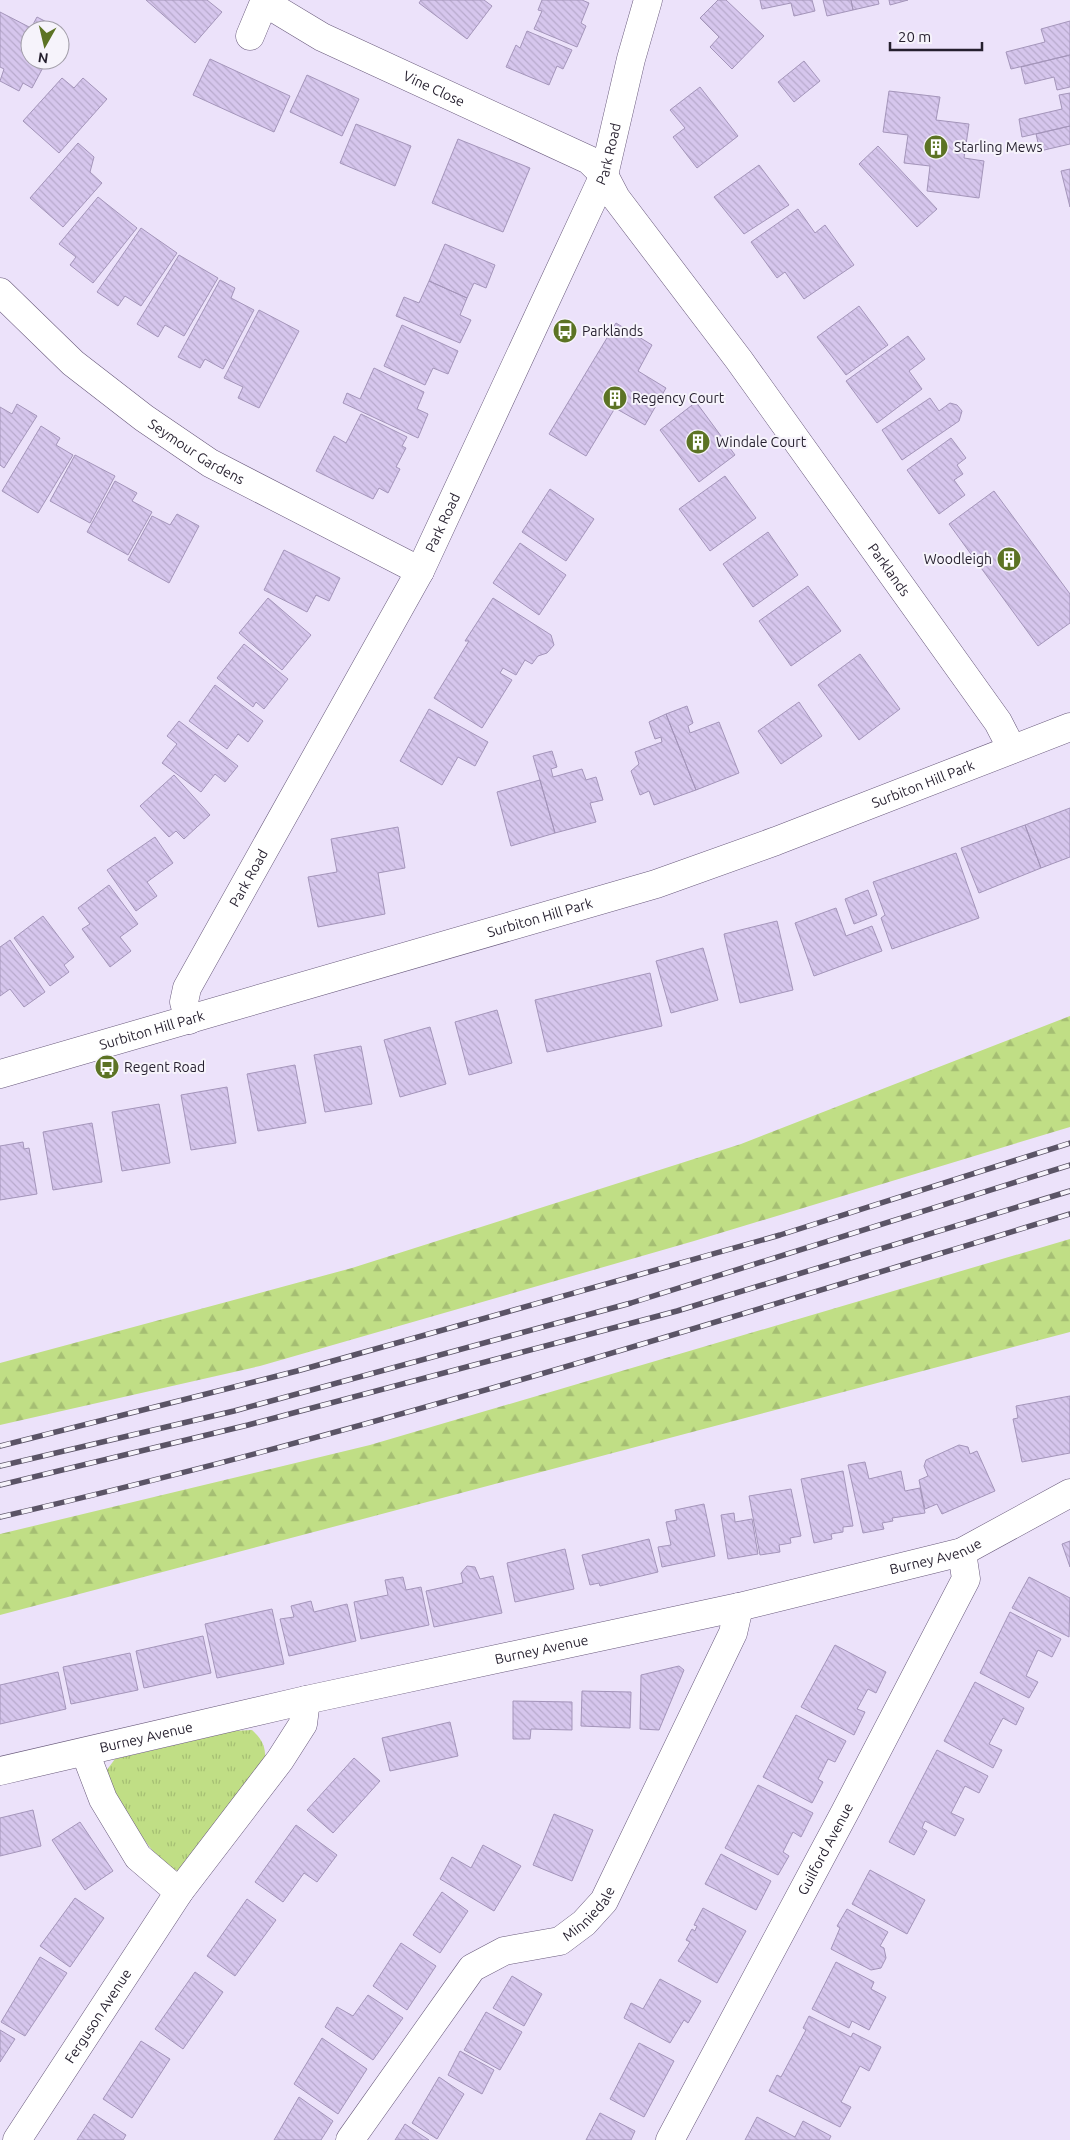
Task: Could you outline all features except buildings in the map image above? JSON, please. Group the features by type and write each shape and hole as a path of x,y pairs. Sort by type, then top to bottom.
{"street":[{"name":"Park Road","path":"189,1020 184,1002 187,988 420,571 604,175 631,58 648,0"},
{"name":"Vine Close","path":"250,36 265,1 322,37 589,160 604,175"},
{"name":"Parklands","path":"604,175 616,198 739,360 992,714 1004,731 1012,749"},
{"name":"Seymour Gardens","path":"0,292 73,363 144,418 210,463 420,571"},
{"name":"Surbiton Hill Park","path":"0,1074 656,884 776,841 1070,727"},
{"name":"Burney Avenue","path":"0,1771 306,1700 739,1607 962,1552 1070,1493"},
{"name":"Guilford Avenue","path":"670,2140 845,1812 966,1579 962,1552"},
{"name":"Minniedale","path":"350,2140 472,1968 504,1951 560,1940 584,1923 604,1901 733,1633 739,1607"},
{"name":"Ferguson Avenue","path":"17,2140 179,1892 280,1760 303,1724 306,1700"},
{"path":"85,1752 104,1799 138,1858 179,1892"}],"green space":[{"path":"1070,1016 1070,1127 694,1241 260,1366 0,1425 0,1363 352,1268 741,1144"},
{"path":"1070,1239 1070,1332 0,1615 0,1534 370,1445"},
{"path":"252,1730 263,1745 265,1765 181,1872 170,1867 159,1857 137,1829 118,1797 106,1771 115,1759 234,1731"}],"railway":[{"path":"0,1446 297,1371 780,1235 1070,1143"},
{"path":"0,1466 234,1411 631,1303 1070,1165"},
{"path":"0,1485 248,1425 677,1311 1070,1191"},
{"path":"0,1517 135,1485 404,1413 538,1375 1070,1214"}],"place":[{"name":"Starling Mews","path":"936,147"},
{"name":"Parklands","path":"565,331"},
{"name":"Regency Court","path":"615,398"},
{"name":"Windale Court","path":"698,442"},
{"name":"Woodleigh","path":"1009,559"},
{"name":"Regent Road","path":"107,1067"}]}
